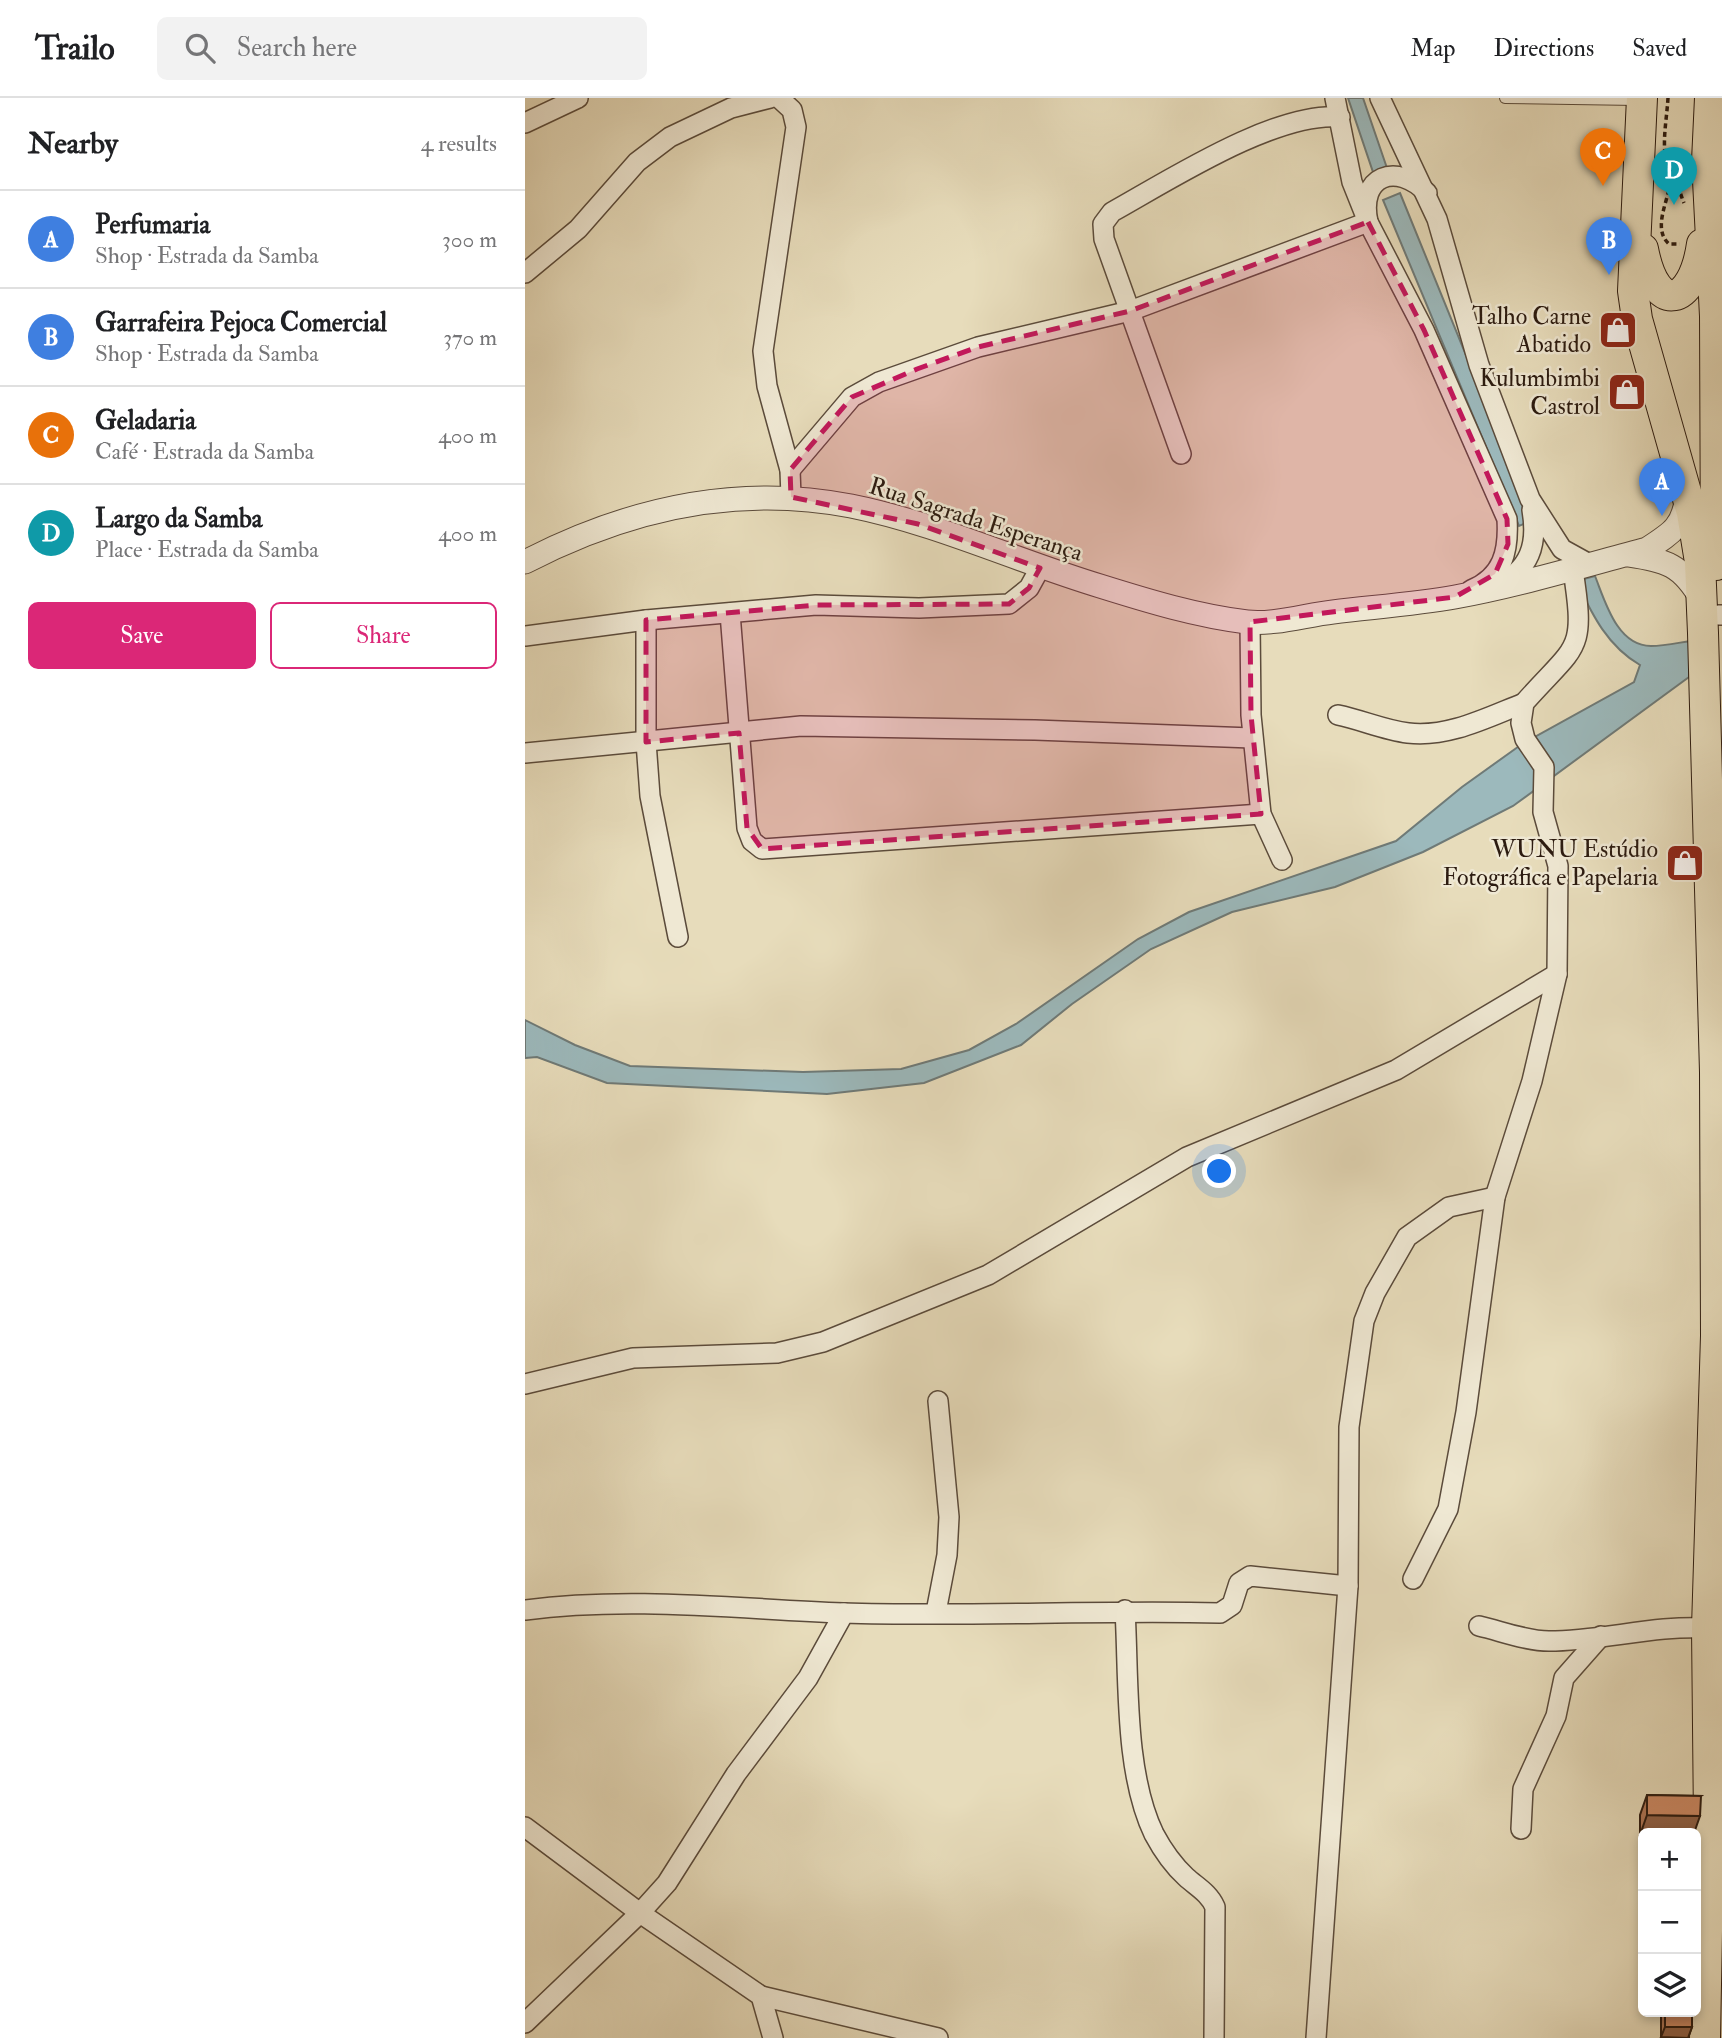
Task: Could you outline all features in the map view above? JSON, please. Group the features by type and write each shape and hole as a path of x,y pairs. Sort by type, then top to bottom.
{"main road":[{"path":"1650,99 1635,208 1633,291 1637,319 1687,495 1713,620"},
{"path":"1635,208 1653,284 1661,293 1672,296 1683,292 1691,284 1700,260 1697,205 1714,114"},
{"path":"1697,205 1715,316 1718,547 1713,620 1716,1336 1707,1628 1709,1823 1705,2038"},
{"path":"1713,684 1722,765"},
{"path":"1720,2038 1722,1881"}],"street":[{"path":"525,123 578,98"},
{"path":"525,273 578,229 637,162 670,137 731,108 770,98"},
{"path":"779,98 792,110 796,127 763,367 790,470 791,497"},
{"path":"1380,98 1427,193 1479,365 1530,499 1562,549 1582,567 1579,638 1571,653 1524,703 1520,713 1533,749 1544,767 1543,812 1558,866 1557,974 1532,1081 1495,1197 1466,1412 1448,1509 1413,1579"},
{"path":"1181,454 1103,232 1106,219 1112,212 1204,161 1269,131 1326,115 1337,107 1352,182 1368,222 1424,330 1507,519 1508,544 1495,574 1484,585 1455,597"},
{"path":"1368,222 1365,210 1367,193 1379,180 1398,175 1409,178 1427,193"},
{"path":"790,470 852,397 879,382 978,347 1130,311 1368,222"},
{"name":"Rua Sagrada Esperança","path":"525,562 591,531 678,505 728,498 791,497 852,506 918,524 1041,568 1196,613 1250,622 1455,597 1647,549 1669,535 1685,516 1687,495"},
{"path":"1497,586 1512,578 1531,554 1535,542 1530,499"},
{"path":"1625,555 1675,566 1691,582 1713,620"},
{"path":"525,636 646,620 815,605 919,608 1009,604 1029,588 1041,568"},
{"path":"730,613 747,828 752,841 762,849 1261,814"},
{"path":"646,620 646,742 650,796 678,937"},
{"path":"1250,622 1252,738 1261,814 1282,860"},
{"path":"1338,715 1393,730 1427,734 1455,729 1524,703"},
{"path":"525,753 801,726 1035,730 1252,738"},
{"path":"525,1384 632,1358 777,1353 823,1342 988,1275 1187,1157 1396,1070 1557,974"},
{"path":"1316,2038 1348,1586 1349,1438 1364,1321 1375,1293 1407,1237 1449,1207 1472,1199 1495,1197"},
{"path":"936,1612 947,1555 949,1517 938,1401"},
{"path":"525,1610 569,1604 736,1607 844,1613 1220,1613 1232,1605 1239,1583 1250,1576 1348,1586"},
{"path":"1125,1611 1131,1724 1146,1814 1168,1857 1185,1877 1212,1898 1215,1907 1214,2038"},
{"path":"525,2023 640,1913 667,1883 736,1774 808,1678 844,1613"},
{"path":"1479,1626 1545,1641 1677,1626 1707,1628"},
{"path":"1521,1829 1523,1789 1556,1716 1564,1678 1601,1636"},
{"path":"525,1827 640,1913 761,1996 939,2038"},
{"path":"761,1996 773,2038"}],"lane":[{"path":"1505,98 1650,99"}],"path":[{"path":"1650,99 1671,170 1670,190 1663,205 1664,237 1673,246 1684,238"},
{"path":"1697,205 1678,192 1678,170 1705,159"}],"highlighted area":[{"path":"1368,222 1424,330 1507,519 1508,544 1495,574 1455,597 1250,622 1251,715 1261,814 762,849 747,828 739,733 646,742 646,620 816,605 1009,604 1029,588 1040,568 918,524 791,497 790,470 852,397 978,347 1130,311"}],"water":[{"path":"1348,98 1363,98 1388,171 1374,175"},
{"path":"1400,193 1533,520 1519,526 1383,200"},
{"path":"1595,576 1608,609 1629,639 1651,646 1690,641 1689,677 1513,806 1423,852 1335,887 1232,912 1151,949 1072,1004 1021,1045 924,1083 827,1094 607,1083 537,1057 525,1058 525,1020 575,1045 630,1066 803,1072 901,1069 969,1050 1016,1024 1138,939 1189,912 1396,841 1462,787 1522,744 1634,682 1640,665 1609,639 1576,581"}],"building":[{"path":"1647,1795 1701,1796 1700,1816 1647,1815"},
{"path":"1665,2017 1692,2017 1692,2027 1665,2027"}],"place":[{"name":"Geladaria","path":"1603,186"},
{"name":"Largo da Samba","path":"1674,205"},
{"name":"Garrafeira Pejoca Comercial","path":"1609,275"},
{"name":"Talho Carne Abatido","path":"1618,330"},
{"name":"Kulumbimbi Castrol","path":"1627,392"},
{"name":"Perfumaria","path":"1662,516"},
{"name":"WUNU Estúdio Fotográfica e Papelaria","path":"1685,863"}]}
